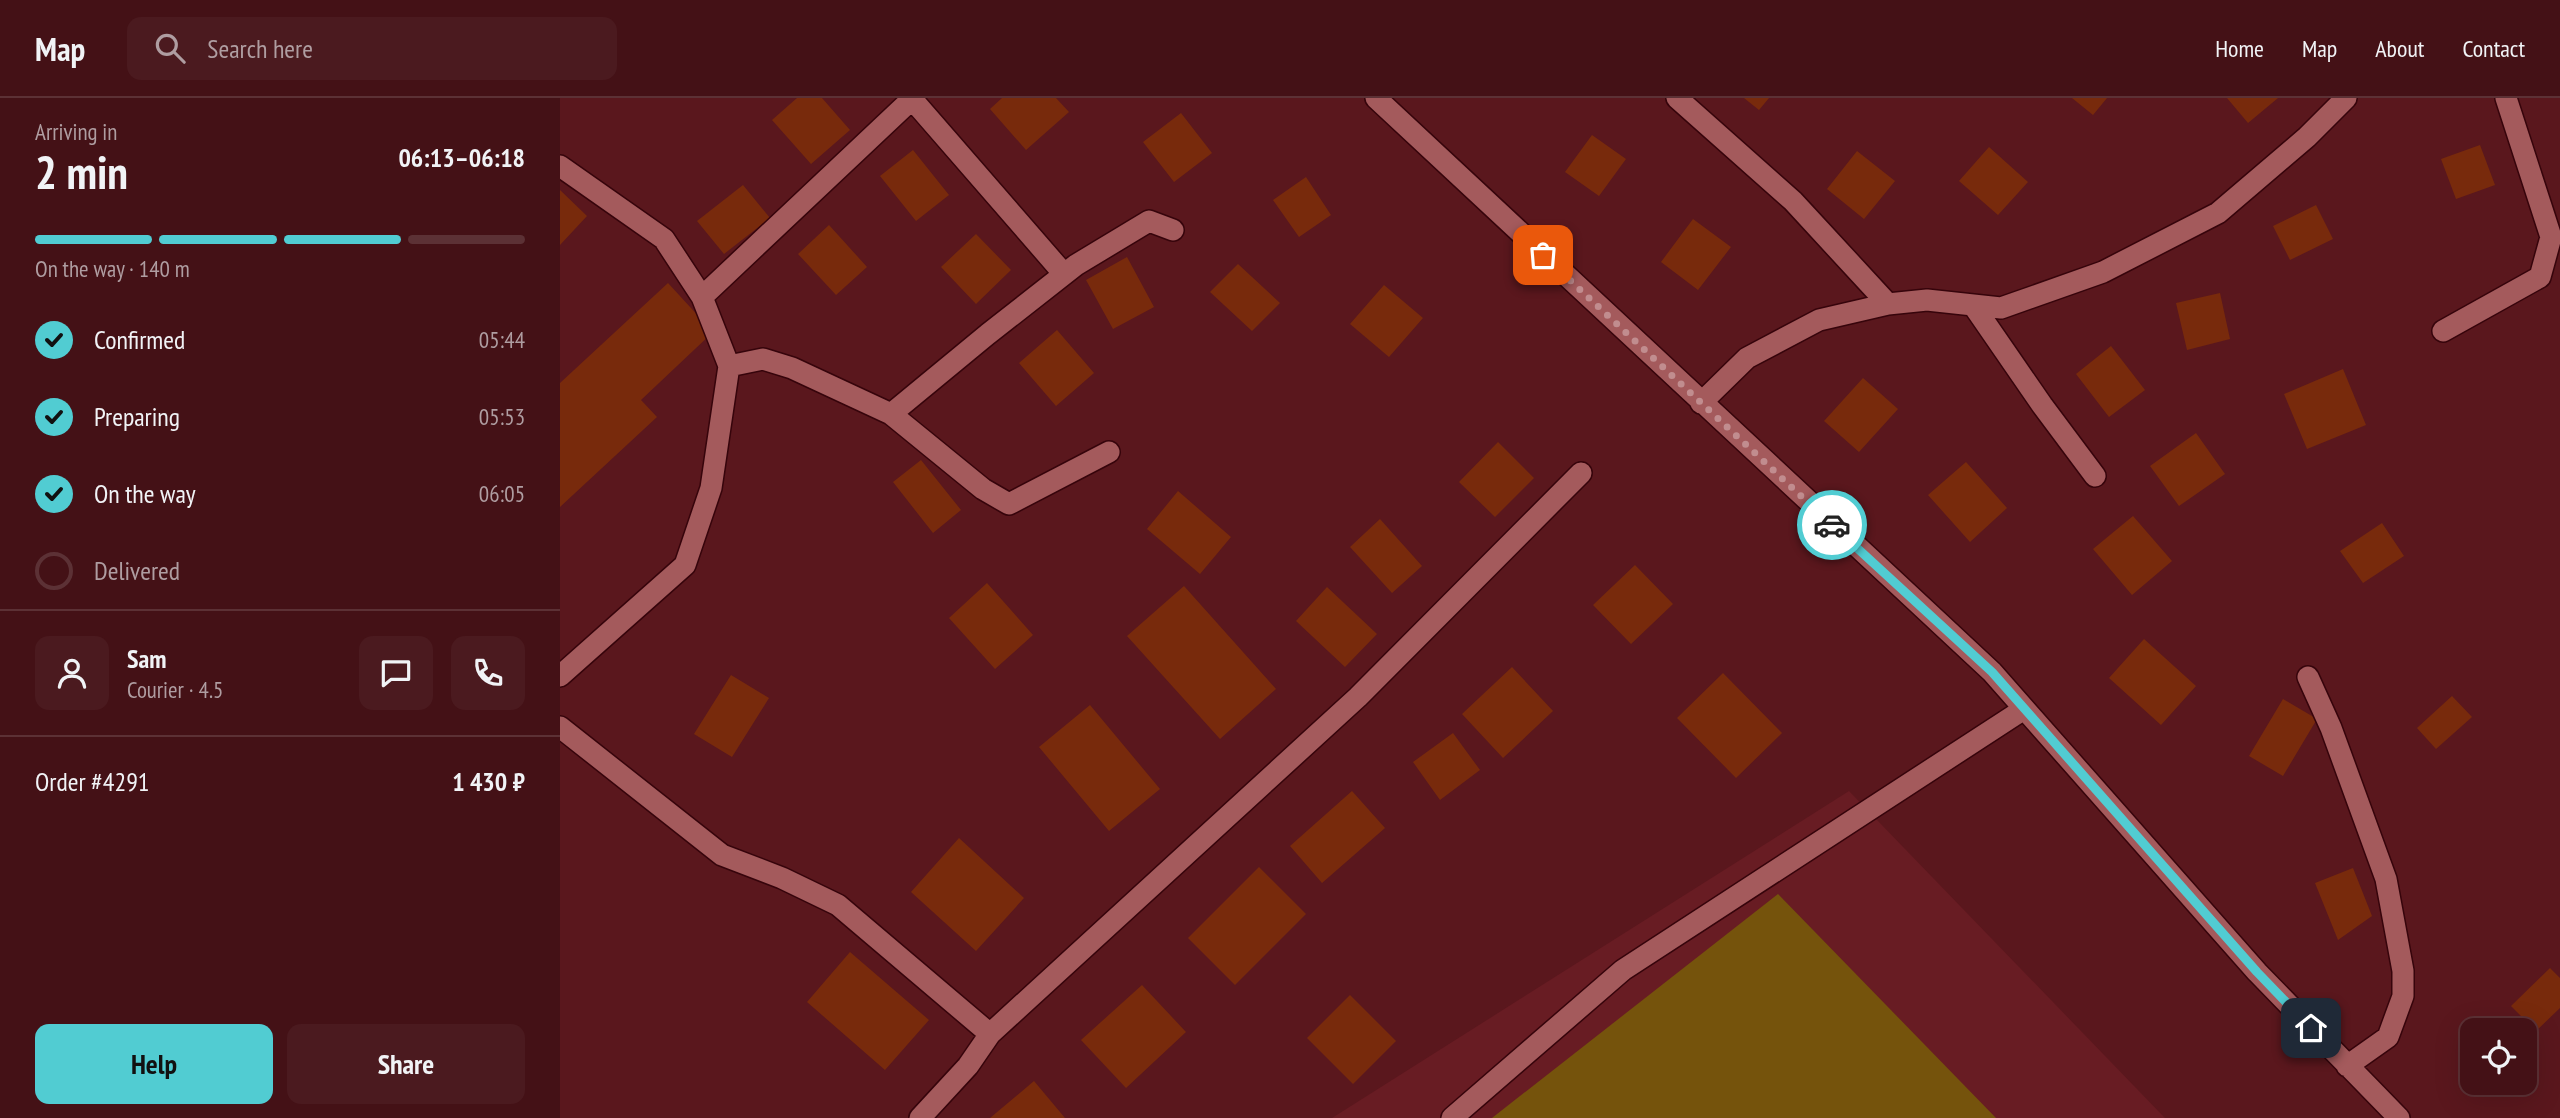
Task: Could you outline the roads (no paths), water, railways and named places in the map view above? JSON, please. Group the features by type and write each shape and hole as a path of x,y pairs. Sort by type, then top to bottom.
{"street":[{"path":"702,297 913,98 1064,274"},
{"path":"1376,98 1992,672 2257,972 2399,1118"},
{"path":"1677,98 1793,201 1888,304"},
{"path":"1701,403 1747,358 1819,320 1888,304 1927,300 2001,308 2103,272 2218,213 2307,137 2346,98"},
{"path":"2443,331 2540,277 2551,237 2506,98"},
{"path":"560,166 664,239 702,297 729,366 710,488 685,565 560,676"},
{"path":"891,414 1064,274 1149,221 1173,230"},
{"path":"1973,306 2095,476"},
{"path":"729,366 763,359 792,368 891,414 982,489 1009,504 1109,452"},
{"path":"920,1118 968,1066 990,1034 1358,697 1581,473"},
{"path":"2308,677 2331,728 2386,879 2403,971 2403,996 2388,1037 2347,1066"},
{"path":"1452,1118 1623,970 2024,709"},
{"path":"560,727 722,855 782,877 838,905 990,1034"}]}
